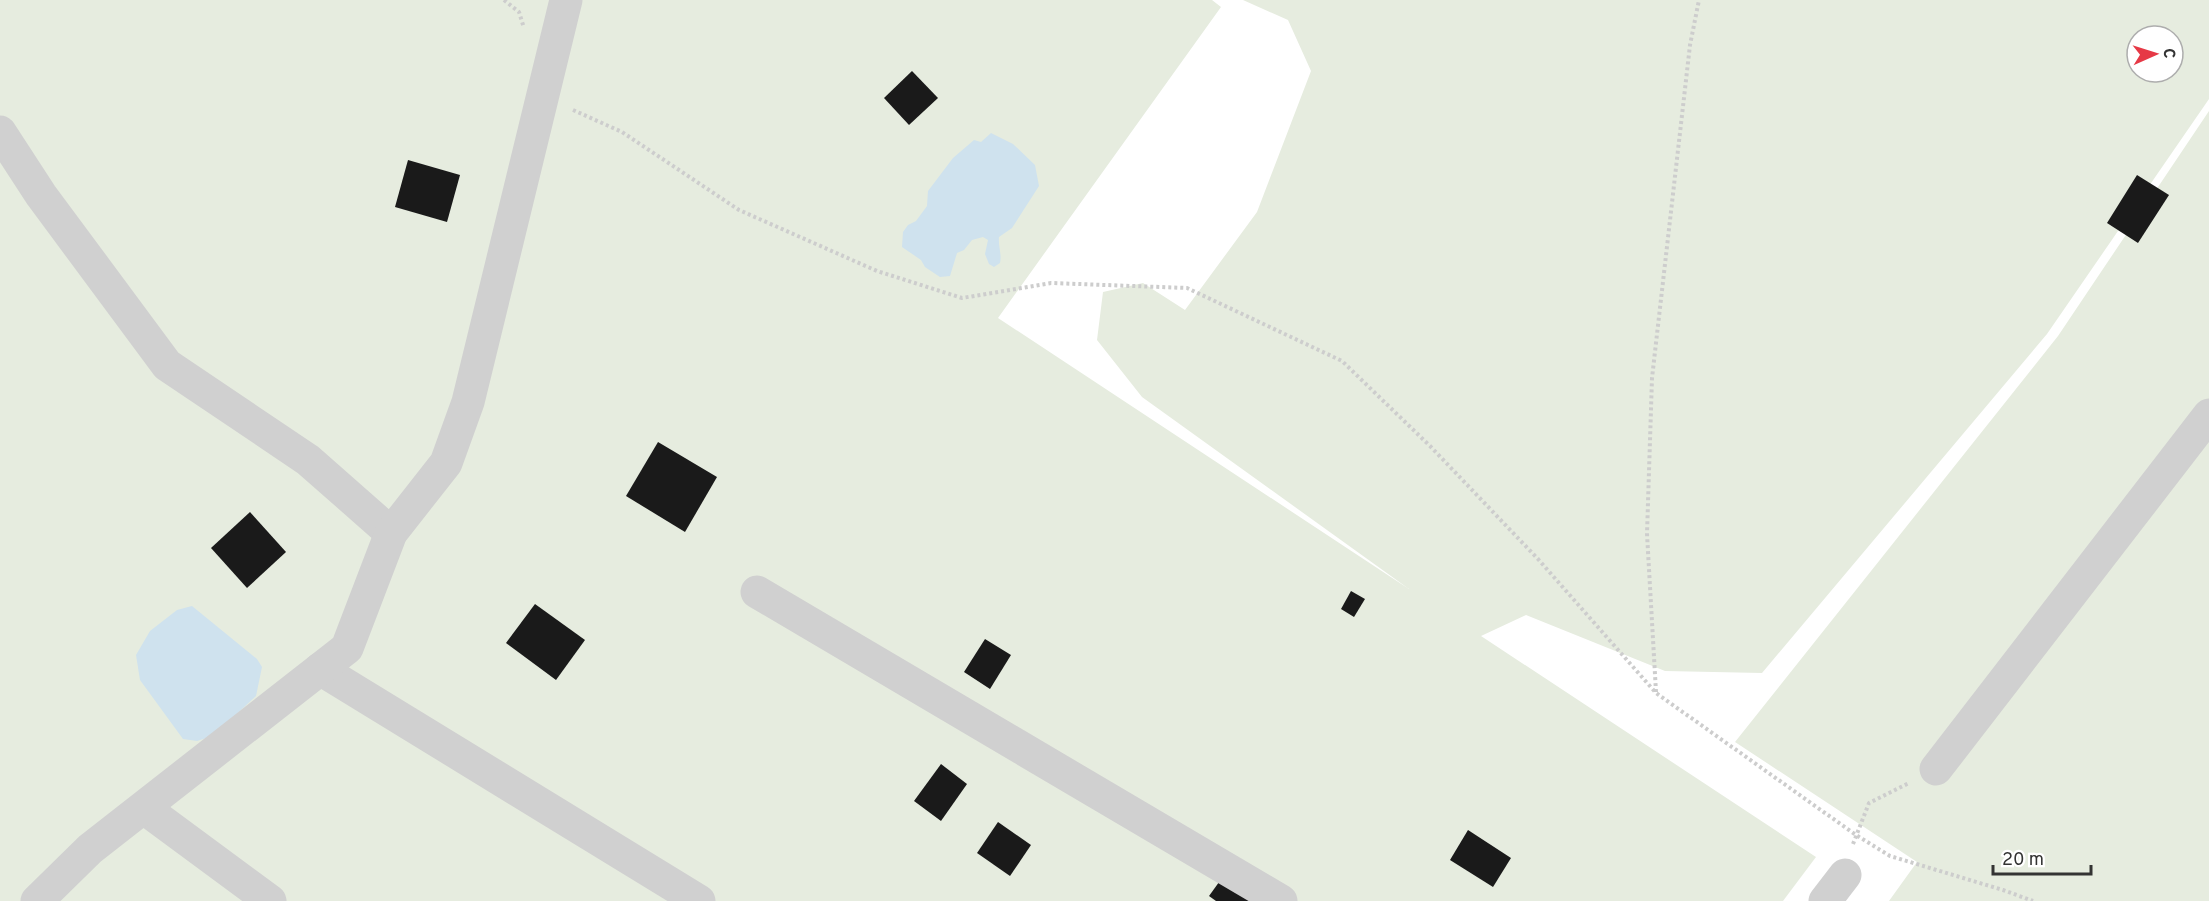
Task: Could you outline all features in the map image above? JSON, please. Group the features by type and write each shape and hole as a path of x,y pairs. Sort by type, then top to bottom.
{"street":[{"path":"37,901 90,849 347,648 391,533 446,463 468,402 566,0"},
{"path":"0,132 42,195 167,365 308,460 391,533"},
{"path":"1936,769 2209,415"},
{"path":"757,592 1281,901"},
{"path":"320,669 699,901"},
{"path":"144,808 270,901"},
{"path":"1825,901 1845,875"}],"path":[{"path":"504,0 519,12 525,33"},
{"path":"1656,693 1647,534 1652,378 1690,45 1699,0"},
{"path":"543,96 622,132 739,210 877,271 962,298 1052,284 1187,288 1342,361 1430,446 1530,551 1656,693 1856,835 1890,856 2033,901"},
{"path":"1845,875 1856,835 1869,803 1936,769"}],"shaded area":[{"path":"0,0 1212,0 1221,7 998,318 1409,589 1142,397 1097,340 1103,292 1143,283 1185,310 1257,212 1311,71 1288,20 1243,0 2209,0 2209,99 2047,334 1762,673 1665,671 1526,615 1481,636 1816,857 1783,901 0,901"},
{"path":"2209,111 2209,901 1889,901 1917,862 1735,742 2058,336"}],"water":[{"path":"991,133 1013,144 1035,165 1039,186 1012,228 999,237 1000,263 994,267 989,264 985,254 988,240 983,237 972,240 964,250 957,253 950,276 940,277 902,247 903,232 908,225 916,221 927,206 928,191 953,158 974,140 981,142"},
{"path":"192,606 257,659 262,667 256,696 213,736 197,741 183,739 140,680 136,655 150,631 177,610"}],"building":[{"path":"912,71 938,98 909,125 884,98"},
{"path":"408,160 460,175 447,222 395,207"},
{"path":"2137,175 2169,195 2138,243 2107,223"},
{"path":"658,442 717,477 685,532 626,496"},
{"path":"250,512 286,552 247,588 211,548"},
{"path":"1351,591 1365,599 1354,617 1341,609"},
{"path":"535,604 585,640 556,680 506,643"},
{"path":"985,639 1011,655 990,689 964,672"},
{"path":"941,764 967,784 941,821 914,801"},
{"path":"998,822 1031,845 1010,876 977,853"},
{"path":"1468,830 1511,858 1493,887 1450,860"},
{"path":"1227,871 1261,901 1216,901 1209,896"}]}
